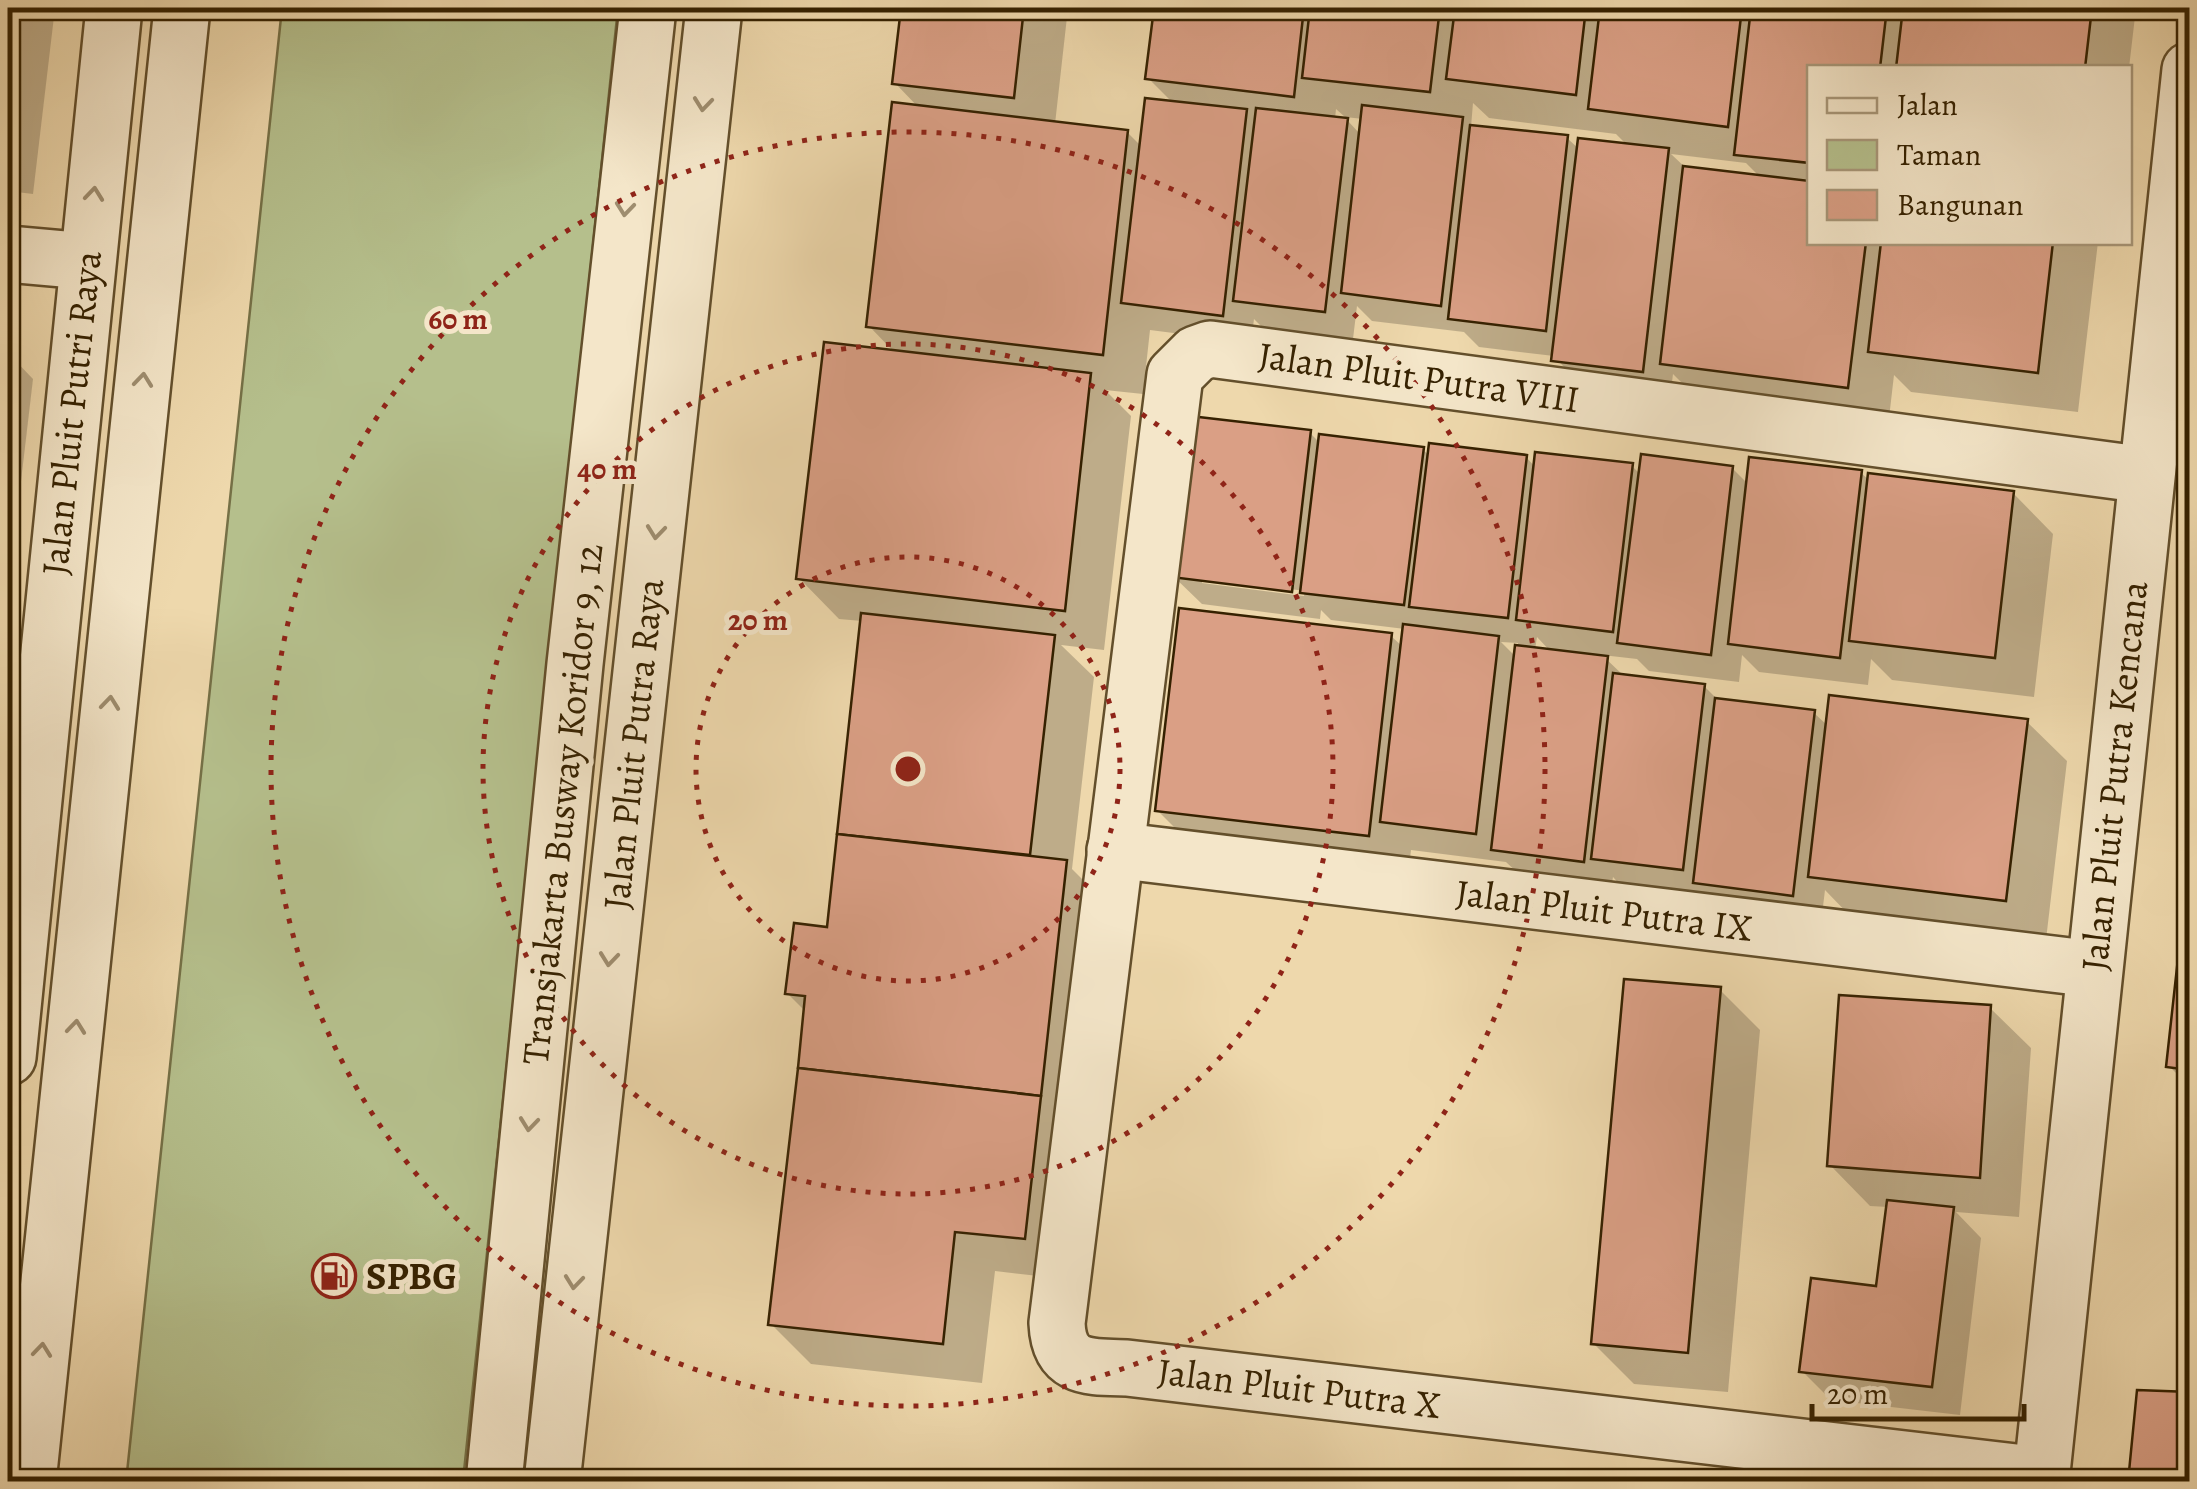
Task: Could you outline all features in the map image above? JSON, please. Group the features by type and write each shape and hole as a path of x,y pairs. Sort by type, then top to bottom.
{"street":[{"name":"Jalan Pluit Putri Raya","path":"8,1057 17,860 114,8"},
{"path":"28,1482 182,8"},
{"name":"Transjakarta Busway Koridor 9, 12","path":"494,1482 574,664 648,8"},
{"name":"Jalan Pluit Putra Raya","path":"552,1482 714,8"},
{"name":"Jalan Pluit Putra Kencana","path":"2041,1479 2190,70"},
{"path":"8,254 86,261"},
{"name":"Jalan Pluit Putra VIII","path":"1114,850 1175,375 1196,354 1210,350 2146,475"},
{"name":"Jalan Pluit Putra IX","path":"1114,850 2094,969"},
{"name":"Jalan Pluit Putra X","path":"1114,850 1056,1322 1060,1348 1073,1361 1092,1367 1127,1368 2041,1479"}],"green space":[{"path":"282,8 618,8 463,1481 126,1482"}],"building":[{"path":"901,8 1024,8 1014,98 892,84"},
{"path":"1154,8 1304,8 1294,97 1145,79"},
{"path":"1310,8 1440,8 1430,92 1302,78"},
{"path":"1455,8 1586,8 1576,95 1446,79"},
{"path":"1600,8 1742,8 1728,127 1588,109"},
{"path":"1751,8 1887,8 1880,65 1807,65 1807,163 1734,155"},
{"path":"1903,8 2092,8 2085,65 1896,65"},
{"path":"1145,98 1247,109 1223,316 1121,303"},
{"path":"892,102 1128,130 1103,355 866,327"},
{"path":"1362,105 1463,117 1441,306 1341,293"},
{"path":"1256,108 1348,118 1325,312 1233,301"},
{"path":"1470,125 1568,135 1546,331 1448,319"},
{"path":"1578,138 1669,148 1643,372 1551,361"},
{"path":"1683,166 1807,181 1807,245 1866,245 1848,388 1660,364"},
{"path":"1881,245 2053,245 2038,373 1868,352"},
{"path":"824,342 1091,373 1065,611 796,579"},
{"path":"1190,416 1311,430 1292,592 1171,577"},
{"path":"1319,434 1424,447 1404,605 1300,593"},
{"path":"1429,443 1527,455 1508,618 1409,607"},
{"path":"1535,452 1633,463 1613,632 1516,620"},
{"path":"1641,454 1733,466 1711,655 1617,643"},
{"path":"1749,457 1862,470 1840,658 1728,644"},
{"path":"1868,473 2014,491 1995,658 1849,641"},
{"path":"1179,608 1392,633 1369,836 1155,811"},
{"path":"861,613 1055,635 1030,855 837,834"},
{"path":"1403,624 1499,636 1476,834 1380,822"},
{"path":"1515,645 1608,656 1584,862 1491,850"},
{"path":"1613,673 1705,684 1683,870 1591,859"},
{"path":"1829,695 2028,719 2006,901 1808,877"},
{"path":"1715,698 1815,710 1793,896 1693,883"},
{"path":"837,834 1067,860 1041,1096 798,1068 805,996 785,994 794,923 827,927"},
{"path":"2179,949 2190,950 2190,1070 2166,1067"},
{"path":"1624,979 1721,987 1688,1353 1591,1344"},
{"path":"1839,995 1991,1005 1980,1178 1827,1166"},
{"path":"798,1068 1041,1096 1025,1239 955,1232 943,1344 768,1325"},
{"path":"1887,1200 1954,1207 1932,1387 1799,1372 1811,1278 1876,1286"},
{"path":"2137,1390 2190,1392 2190,1482 2128,1482"}],"place":[{"name":"SPBG","path":"334,1276"}]}
